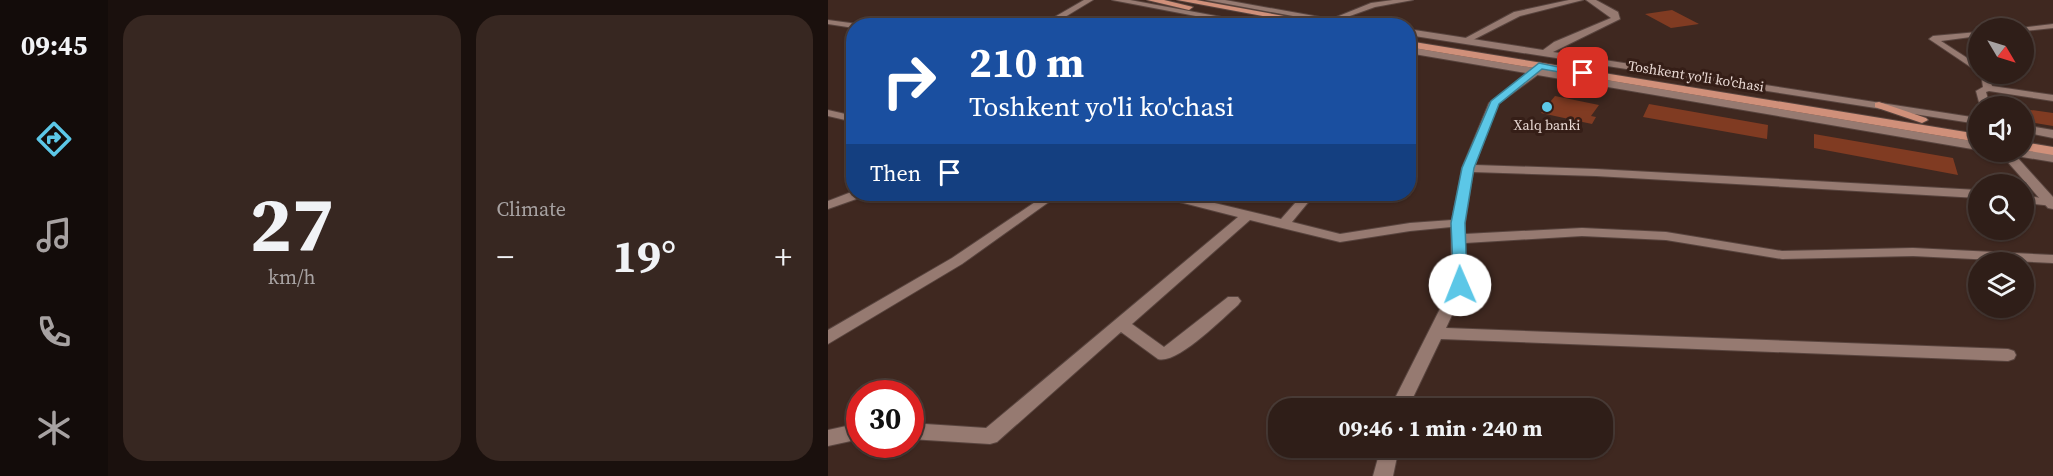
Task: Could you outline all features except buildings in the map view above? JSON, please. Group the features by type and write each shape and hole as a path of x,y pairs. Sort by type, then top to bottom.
{"main road":[{"path":"1151,0 1252,18"},
{"path":"1181,0 1301,18"},
{"name":"Toshkent yo'li ko'chasi","path":"1416,39 1968,136"},
{"name":"Toshkent yo'li ko'chasi","path":"1416,45 1968,128"},
{"path":"1879,105 1922,120"},
{"path":"1898,125 1932,137"},
{"path":"2034,139 2053,142"},
{"path":"2034,148 2053,151"}],"street":[{"path":"1057,18 1089,0"},
{"path":"1116,0 1220,18"},
{"path":"1210,0 1307,18"},
{"path":"1345,18 1374,4 1409,0"},
{"path":"1464,42 1517,14 1579,0"},
{"path":"1404,398 1460,285 1458,223 1468,168 1494,103 1557,44 1616,19 1615,14 1590,0"},
{"path":"828,22 846,24"},
{"path":"2034,28 2053,26"},
{"path":"1416,33 1464,42 1540,62 1968,144"},
{"path":"1968,35 1933,39 1968,62"},
{"path":"1416,51 1540,62 1879,105 1968,119"},
{"path":"1987,84 1988,88"},
{"path":"1982,96 1981,91 1988,88 2053,98"},
{"path":"828,113 846,117"},
{"path":"2034,131 2053,134"},
{"path":"2034,155 2053,158"},
{"path":"2014,162 2052,204"},
{"path":"1468,168 1530,169 1968,194"},
{"path":"828,205 846,198"},
{"path":"828,338 957,261 1044,201"},
{"path":"1192,201 1340,238 1410,227 1458,223"},
{"path":"1284,224 1303,201"},
{"path":"2034,201 2052,204"},
{"path":"924,432 990,436 1248,215"},
{"path":"1458,239 1582,232 1666,236 1782,255 1913,252 2053,259"},
{"path":"1120,324 1164,355 1184,342 1233,301"},
{"path":"1436,333 2008,355"},
{"path":"828,438 846,434"},
{"path":"1383,476 1387,458"}],"place":[{"name":"Xalq banki","path":"1547,107"}],"route":[{"path":"1460,285 1458,223 1468,168 1494,103 1536,72 1539,66 1583,73"}]}
